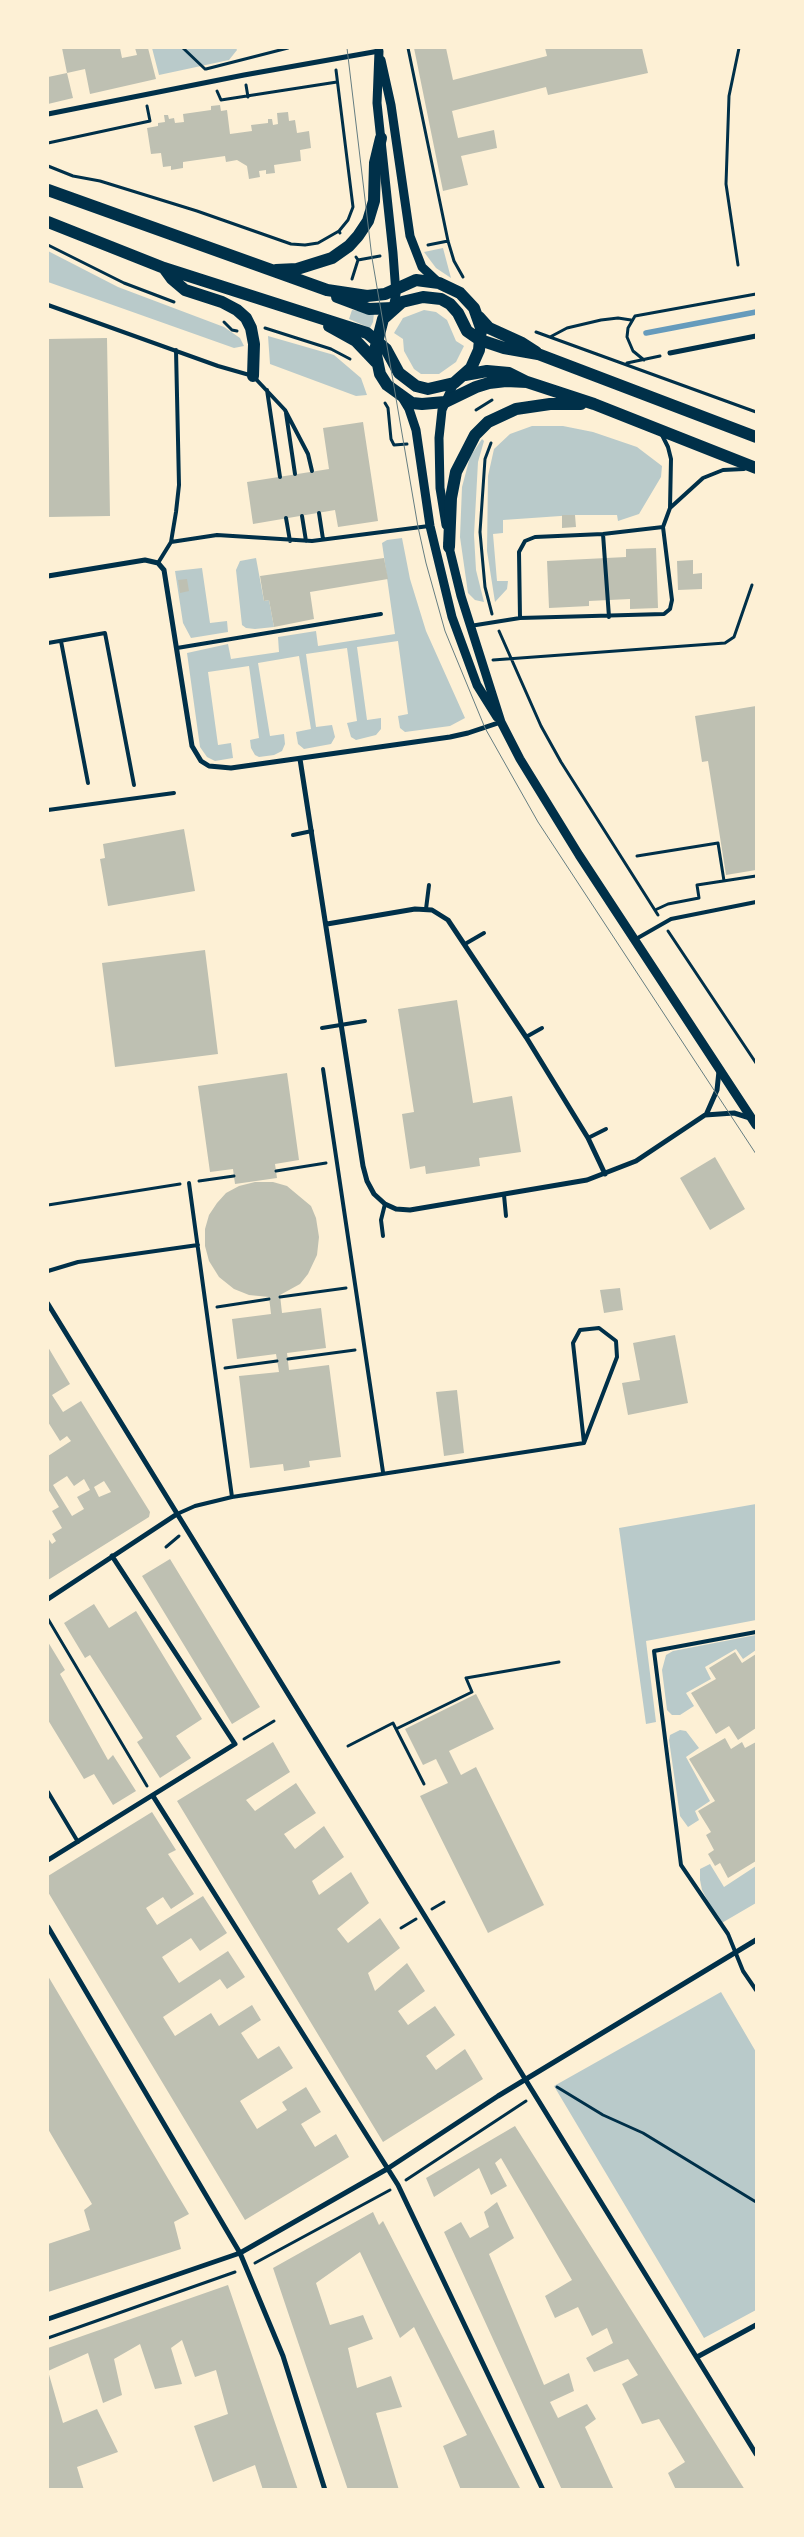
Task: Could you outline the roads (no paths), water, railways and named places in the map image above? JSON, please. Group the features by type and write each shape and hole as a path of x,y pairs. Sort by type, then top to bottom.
{"main road":[{"path":"265,269 290,270 309,266 332,258 349,246 368,221 374,201 376,163 381,138"},
{"path":"48,190 327,290 367,296 396,290 416,280 439,283 460,293 474,308 478,317 480,340 475,361 465,375 454,383 428,389 411,383 399,373 386,349 376,340 348,325 321,320 164,268 48,222"},
{"path":"164,268 172,279 185,290 237,310 246,318 251,328 254,344 253,376"},
{"path":"327,290 336,297 363,307 381,310 393,308 413,298 441,299 450,304 467,331 480,340 504,348 538,354 756,437"},
{"path":"376,362 376,340 383,319 393,308"},
{"path":"478,317 489,328 522,343 538,354"},
{"path":"321,320 356,341 376,362 387,385 401,397 412,403 445,402 476,387 506,381 528,382"},
{"path":"465,375 497,371 509,373 528,382 594,404 756,469"},
{"path":"449,547 451,498 456,472 474,434 488,422 516,409 550,404 594,404"}],"street":[{"path":"48,114 378,49"},
{"path":"378,49 376,103 394,253 396,290 393,308"},
{"path":"378,49 391,105 406,215 414,248 422,267 439,283"},
{"path":"670,353 756,336"},
{"path":"454,383 445,402 440,424 438,459 449,547 470,626 501,722"},
{"path":"401,397 411,414 418,442 430,526 444,592 461,645 477,685 487,704 501,722 538,792 755,1122"},
{"path":"48,576 145,560 158,563 164,570 168,584 192,746 201,761 209,766 226,768 300,759 468,734 501,722"},
{"path":"300,759 367,1181 374,1194 385,1204 396,1209 410,1210 568,1185 606,1174 636,1161 705,1115 734,1113 755,1122"},
{"path":"327,924 406,909 426,909 440,913 448,920 526,1037 588,1138 606,1174"},
{"path":"705,1115 717,1090 720,1068"},
{"path":"48,1304 756,2454"},
{"path":"48,1599 177,1514"},
{"path":"48,1860 234,1744 112,1556"},
{"path":"153,1796 404,2195 543,2490"},
{"path":"48,1927 240,2253 283,2356 325,2490"},
{"path":"48,2319 240,2253 387,2168 526,2079 756,1940"},
{"path":"697,2357 756,2325"}],"lane":[{"path":"48,305 253,376 286,410 308,454 312,471"},
{"path":"158,563 171,542 178,486 176,350"},
{"path":"266,388 280,477"},
{"path":"286,410 295,474"},
{"path":"470,626 520,618 664,614 670,609 672,600 663,528 670,508 671,459 668,447 660,432"},
{"path":"670,508 702,478 738,468 756,469"},
{"path":"319,513 323,539"},
{"path":"302,516 306,541"},
{"path":"286,518 290,541"},
{"path":"171,542 217,535 306,541 430,526"},
{"path":"520,618 520,552 525,541 535,537 603,534 663,528"},
{"path":"603,534 609,617"},
{"path":"177,648 381,614"},
{"path":"48,643 105,633 134,786"},
{"path":"61,641 88,784"},
{"path":"48,810 174,793"},
{"path":"293,835 312,831"},
{"path":"426,909 428,885"},
{"path":"635,940 663,923 688,914 756,902"},
{"path":"464,944 484,933"},
{"path":"322,1028 365,1021"},
{"path":"526,1037 542,1028"},
{"path":"323,1069 383,1472"},
{"path":"588,1138 606,1129"},
{"path":"189,1183 232,1497"},
{"path":"504,1195 506,1216"},
{"path":"383,1236 382,1220 385,1204"},
{"path":"48,1271 78,1262 198,1245"},
{"path":"599,1328 616,1342 616,1357 584,1443 573,1343 580,1330 599,1328"},
{"path":"177,1514 195,1506 232,1497 383,1472 584,1443"},
{"path":"756,1632 654,1650 681,1866 728,1934 743,1971 756,1990"},
{"path":"48,1792 78,1842"}],"waterway":[{"path":"646,333 756,312"}],"tram line":[{"path":"347,48 372,258 418,527 445,631 485,728 538,822 756,1154"}]}
